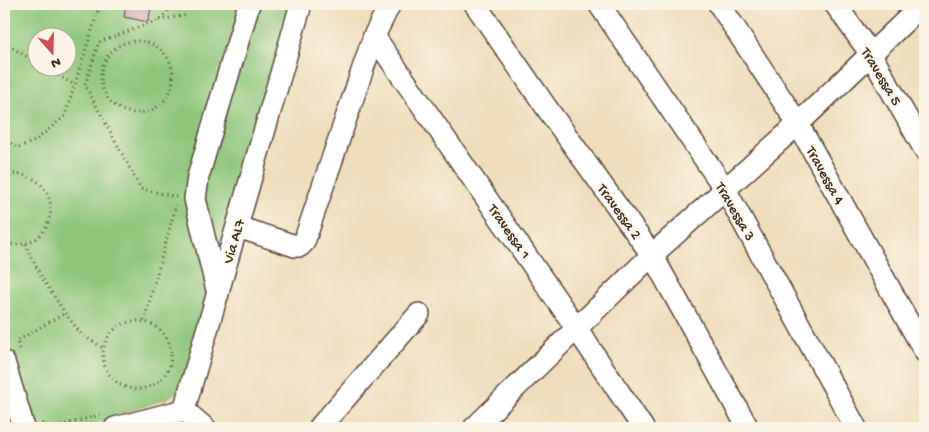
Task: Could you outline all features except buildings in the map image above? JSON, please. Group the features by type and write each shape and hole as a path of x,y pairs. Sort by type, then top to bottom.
{"street":[{"path":"218,294 195,199 195,192 249,4"},
{"name":"Via AL7","path":"184,410 301,4"},
{"path":"238,227 295,246 300,246 304,242 374,36 390,4"},
{"name":"Travessa 2","path":"476,4 546,107 652,255 748,428"},
{"name":"Travessa 3","path":"599,4 724,189 856,428"},
{"name":"Travessa 4","path":"719,4 798,124 925,352"},
{"name":"Travessa 5","path":"835,4 870,53 925,150"},
{"path":"474,428 652,255 798,124 923,4"},
{"name":"Travessa 1","path":"374,36 577,328 636,425"},
{"path":"319,428 419,314"},
{"path":"11,356 31,424"},
{"path":"108,422 184,410 205,428"}],"path":[{"path":"4,136 16,148 35,141 65,116 100,4"},
{"path":"159,20 175,4"},
{"path":"185,198 141,189 85,85 99,42 159,20 188,14"},
{"path":"138,41 150,43 161,50 169,59 174,81 171,92 160,105 144,113 133,113 122,110 112,104 106,95 102,83 102,70 106,59 114,49 125,43 138,41"},
{"path":"4,43 28,57"},
{"path":"63,78 75,85"},
{"path":"4,175 15,173 31,177 44,188 50,198 52,208 50,220 45,230 37,238 26,244 13,245 4,243"},
{"path":"144,321 178,197"},
{"path":"26,244 42,278 65,313 81,334 103,348"},
{"path":"11,356 16,341 65,313"},
{"path":"144,321 154,325 168,341 170,362 160,380 151,385 136,388 120,385 105,369 103,348 110,334 123,323 144,321"},
{"path":"31,424 52,428 108,422"}],"green space":[{"path":"4,4 294,4 183,383 177,391 167,398 81,428 39,428 27,409 13,369 4,333"}]}
